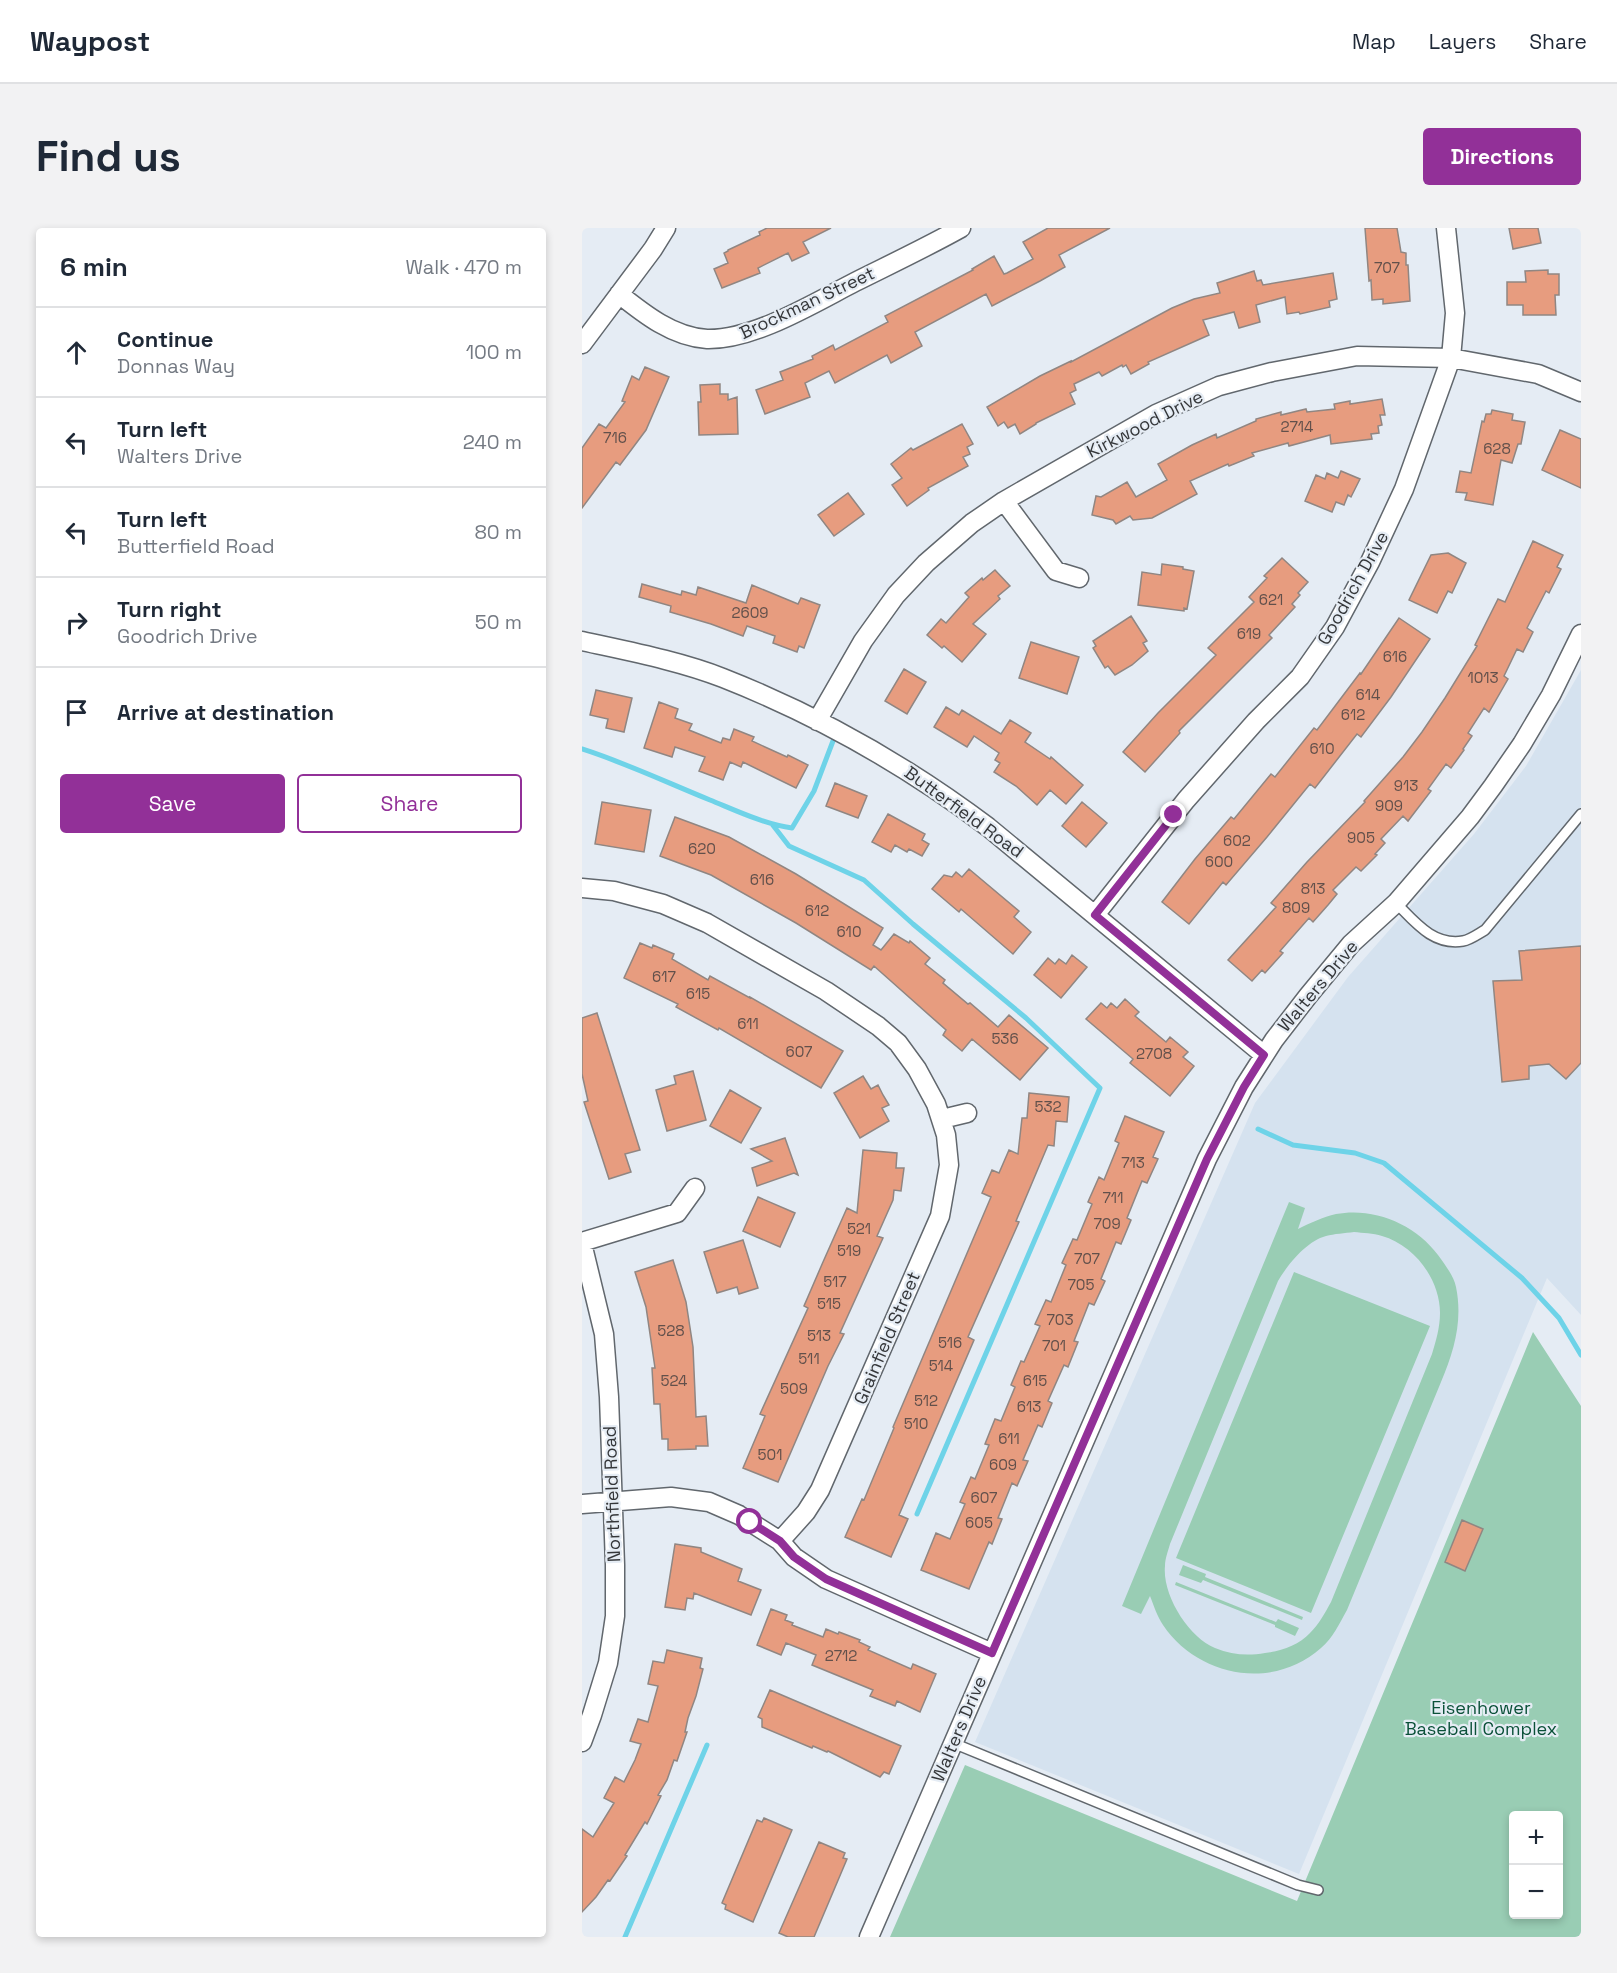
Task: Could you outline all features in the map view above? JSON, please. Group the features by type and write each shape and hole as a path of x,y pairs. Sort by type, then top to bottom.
{"street":[{"path":"582,344 666,228"},
{"name":"Brockman Street","path":"619,294 641,312 674,331 706,339 737,337 788,316 961,228"},
{"name":"Goodrich Drive","path":"1095,915 1186,800 1256,721 1300,677 1335,627 1370,562 1404,489 1451,358 1455,313 1446,228"},
{"name":"Kirkwood Drive","path":"817,721 863,641 896,595 926,563 972,522 1004,501 1156,414 1219,386 1272,372 1357,356 1451,358 1538,374 1581,392"},
{"path":"1004,501 1056,571 1079,578"},
{"name":"Walters Drive","path":"869,1937 1207,1159 1244,1087 1274,1040 1324,975 1352,944 1396,903 1470,817 1551,695 1581,634"},
{"name":"Butterfield Road","path":"582,641 722,677 817,721 900,766 945,794 1005,840 1264,1055"},
{"name":"Grainfield Street","path":"582,888 614,891 663,904 707,923 829,993 878,1026 898,1043 917,1069 942,1119 949,1165 940,1216 820,1490 806,1512 780,1541"},
{"path":"942,1119 967,1113"},
{"path":"582,1243 676,1213 694,1188"},
{"name":"Northfield Road","path":"582,1243 604,1334 609,1397 615,1616 603,1681 582,1742"},
{"path":"582,1504 671,1497 709,1502 739,1515 780,1541 794,1557 826,1579 992,1653"}],"lane":[{"path":"1396,903 1429,935 1445,941 1465,941 1485,930 1581,814"},
{"path":"953,1743 1298,1885 1318,1890"}],"shaded area":[{"path":"1581,670 1581,1315 1547,1278 1299,1874 975,1742 1255,1103 1348,977 1474,834 1526,766"}],"green space":[{"path":"1289,1202 1305,1208 1298,1229 1336,1214 1365,1213 1393,1220 1429,1244 1455,1283 1458,1300 1456,1336 1446,1370 1347,1610 1329,1640 1302,1661 1281,1670 1259,1673 1237,1672 1196,1657 1178,1643 1161,1622 1150,1596 1141,1614 1122,1606","holes":["1354,1232 1394,1240 1405,1247 1423,1265 1439,1300 1439,1329 1432,1354 1331,1602 1319,1622 1306,1637 1283,1649 1252,1654 1221,1650 1205,1643 1196,1635 1179,1614 1173,1602 1165,1577 1170,1544 1278,1281 1293,1261 1312,1243 1326,1236"]},
{"path":"1294,1272 1430,1326 1311,1613 1176,1558"},
{"name":"Eisenhower Baseball Complex","path":"1533,1332 1581,1406 1581,1937 890,1937 965,1765 1297,1901"},
{"path":"1183,1565 1206,1574 1205,1577 1303,1617 1302,1620 1203,1580 1201,1583 1179,1575"},
{"path":"1176,1582 1276,1622 1278,1619 1299,1628 1295,1636 1275,1625 1175,1585"}],"building":[{"path":"767,228 831,228 803,242 809,253 792,261 788,253 758,268 760,273 722,288 714,269 728,263 724,253 760,235 759,232"},
{"path":"1048,228 1110,228 1059,255 1065,267 1040,281 992,306 986,294 915,332 922,346 891,363 887,355 835,383 829,371 805,383 810,397 765,414 756,390 783,380 780,372 813,359 812,356 833,345 835,350 888,322 885,316 973,270 994,256 1004,274 1007,273 1033,259 1023,242"},
{"path":"1365,228 1397,228 1401,252 1406,253 1410,301 1383,304 1383,299 1372,300"},
{"path":"1509,228 1538,228 1541,243 1513,249"},
{"path":"1548,270 1548,274 1559,274 1559,295 1555,295 1556,315 1523,315 1523,305 1507,305 1507,282 1526,282 1525,271"},
{"path":"1254,271 1257,281 1261,280 1263,285 1333,273 1337,299 1329,301 1330,307 1300,314 1299,312 1287,314 1285,297 1256,305 1260,322 1239,328 1234,312 1203,320 1209,335 1148,362 1149,364 1131,374 1126,365 1123,367 1122,365 1102,376 1099,372 1074,384 1076,390 1070,393 1075,404 1036,423 1020,434 1015,424 1008,428 1004,422 998,426 987,407 1040,376 1172,308 1194,299 1220,293 1217,283"},
{"path":"645,367 669,377 646,430 620,465 616,462 582,508 582,448 599,424 606,428 625,402 622,401 632,376 639,380"},
{"path":"720,384 720,394 728,394 728,400 737,397 738,434 699,435 700,385"},
{"path":"1382,399 1385,415 1380,415 1382,425 1378,426 1379,433 1371,434 1372,439 1331,444 1330,435 1252,453 1254,456 1229,466 1228,464 1190,481 1197,494 1152,518 1133,520 1130,516 1116,524 1113,520 1092,515 1096,496 1101,497 1127,482 1136,497 1167,480 1158,464 1216,434 1217,438 1256,419 1281,412 1281,415 1306,409 1307,412 1335,409 1334,404"},
{"path":"1492,410 1513,414 1512,420 1525,422 1521,444 1518,444 1512,463 1501,460 1493,505 1465,500 1467,493 1456,492 1460,471 1471,473 1482,421 1484,422 1486,414 1491,414"},
{"path":"962,424 973,444 967,447 970,454 963,457 968,466 928,488 929,490 907,506 892,485 902,478 891,464 911,448 913,450"},
{"path":"1560,430 1581,439 1581,488 1542,470"},
{"path":"1341,471 1360,479 1351,497 1348,495 1344,505 1336,502 1332,512 1305,501 1316,475 1325,479 1327,473 1338,478"},
{"path":"848,493 864,514 834,536 818,515"},
{"path":"1533,541 1563,555 1557,567 1561,569 1549,593 1546,591 1527,628 1533,632 1523,652 1517,649 1504,676 1508,679 1489,712 1484,708 1468,733 1472,736 1464,750 1451,768 1446,764 1428,789 1431,791 1408,821 1403,816 1381,839 1385,843 1375,854 1377,855 1361,871 1356,867 1333,890 1337,894 1313,922 1309,918 1280,951 1283,953 1265,973 1262,970 1252,981 1228,960 1276,907 1271,903 1365,802 1422,732 1477,646 1475,645 1498,599 1505,602"},
{"path":"1448,553 1466,563 1452,593 1448,591 1437,613 1409,600 1431,555"},
{"path":"1282,558 1308,582 1292,604 1295,607 1269,635 1272,638 1179,731 1180,733 1145,772 1123,752 1216,655 1208,648 1254,602 1249,597 1267,578 1264,576"},
{"path":"1162,564 1194,571 1187,609 1184,608 1184,611 1138,605 1142,572 1161,575"},
{"path":"995,570 1010,586 998,596 1000,599 973,624 986,634 962,662 927,635 941,619 946,623 969,597 965,593"},
{"path":"642,584 681,595 682,591 696,595 698,587 746,603 752,585 798,604 801,598 820,605 804,648 799,646 797,652 773,643 775,636 747,626 743,636 670,612 671,606 639,597"},
{"path":"1131,616 1147,641 1143,643 1148,651 1132,665 1115,675 1108,666 1105,668 1093,648 1096,646 1093,641"},
{"path":"1399,618 1430,639 1391,697 1361,737 1357,734 1315,788 1310,784 1226,885 1223,882 1189,924 1162,902 1231,817 1234,819 1271,774 1275,777 1314,728 1317,730 1361,674"},
{"path":"1031,642 1079,657 1067,694 1019,678"},
{"path":"904,669 926,682 907,714 885,701"},
{"path":"596,690 632,698 624,732 606,728 608,719 590,715"},
{"path":"659,702 678,709 675,718 692,724 689,730 721,743 723,738 730,740 734,729 754,737 752,741 808,765 796,788 743,762 741,767 730,762 723,780 699,771 705,757 675,747 672,757 644,748"},
{"path":"946,707 959,715 962,710 1001,734 1010,720 1031,733 1025,742 1050,759 1051,757 1083,785 1066,804 1050,790 1037,805 1016,786 994,772 1000,763 995,760 999,753 974,736 967,747 934,727"},
{"path":"835,783 867,796 858,818 826,806"},
{"path":"602,802 651,810 644,852 595,844"},
{"path":"1082,802 1107,823 1086,847 1062,826"},
{"path":"888,814 925,834 922,840 929,844 922,856 909,849 907,852 895,845 891,852 872,842"},
{"path":"675,817 729,837 796,874 883,928 873,945 881,950 894,934 909,943 910,941 930,958 925,964 945,980 943,983 968,1004 970,1003 998,1027 1009,1015 1048,1048 1020,1080 972,1039 962,1051 943,1035 946,1030 874,966 871,970 796,923 711,875 660,856"},
{"path":"969,869 1019,911 1014,917 1031,932 1013,954 961,909 959,912 932,889 944,875 952,877 956,872 962,877"},
{"path":"640,943 652,948 653,945 674,954 672,959 708,980 710,976 750,997 843,1051 821,1088 719,1028 718,1030 676,1007 678,1004 624,978"},
{"path":"1581,946 1581,1063 1566,1079 1549,1064 1529,1066 1529,1079 1502,1082 1493,981 1522,980 1519,951"},
{"path":"1072,955 1087,967 1061,998 1034,975 1048,958 1055,964 1059,959 1066,964"},
{"path":"1125,999 1139,1012 1135,1016 1166,1042 1170,1037 1188,1052 1183,1057 1194,1066 1170,1096 1130,1063 1133,1059 1086,1019 1101,1003 1107,1008 1111,1003 1117,1008"},
{"path":"597,1013 640,1150 625,1154 631,1172 609,1179 584,1102 588,1101 582,1074 582,1018"},
{"path":"693,1071 706,1120 667,1131 656,1090 676,1084 674,1076"},
{"path":"863,1076 871,1089 878,1085 889,1105 882,1108 889,1121 860,1138 834,1093"},
{"path":"730,1090 761,1108 741,1143 710,1126"},
{"path":"1029,1093 1069,1097 1067,1122 1056,1121 1054,1146 1048,1145 1016,1221 1019,1222 968,1337 974,1340 899,1515 908,1519 891,1557 845,1537 862,1499 864,1500 991,1197 982,1193 992,1170 999,1173 1009,1150 1018,1154 1022,1118 1027,1118"},
{"path":"1125,1116 1164,1132 1153,1157 1158,1159 1147,1183 1142,1181 1127,1218 1131,1220 1121,1244 1116,1242 1101,1279 1105,1281 1094,1305 1089,1303 1074,1341 1078,1342 1068,1367 1064,1365 1048,1401 1052,1403 1042,1427 1038,1425 1023,1460 1028,1461 1017,1486 1012,1483 998,1518 1002,1519 992,1544 989,1542 969,1589 921,1570 936,1533 950,1539 965,1504 960,1502 971,1477 975,1479 989,1445 985,1444 995,1419 1001,1421 1015,1387 1011,1385 1040,1326 1035,1324 1046,1300 1051,1302 1066,1265 1062,1263 1073,1239 1077,1240 1092,1204 1088,1202 1099,1177 1104,1180 1119,1143 1115,1141"},
{"path":"785,1138 798,1175 794,1173 757,1186 752,1168 772,1161 751,1149"},
{"path":"863,1150 897,1153 896,1168 904,1168 901,1191 894,1190 893,1200 877,1236 883,1238 840,1333 844,1334 778,1482 743,1468 765,1416 760,1414 808,1308 804,1306 847,1208 857,1213"},
{"path":"758,1197 795,1213 780,1247 743,1231"},
{"path":"743,1240 758,1288 739,1294 737,1287 717,1293 704,1252"},
{"path":"673,1260 686,1302 693,1347 696,1417 706,1416 708,1446 696,1446 696,1449 668,1450 668,1439 662,1439 660,1404 654,1404 652,1368 655,1368 646,1307 635,1272"},
{"path":"1462,1520 1483,1529 1465,1571 1445,1562"},
{"path":"675,1544 701,1548 701,1552 742,1569 738,1581 761,1590 751,1615 694,1593 693,1599 687,1598 685,1610 665,1607"},
{"path":"771,1609 787,1615 785,1620 793,1623 792,1625 823,1637 826,1629 838,1634 839,1632 860,1640 859,1642 870,1647 868,1650 911,1669 913,1664 936,1674 920,1712 897,1701 895,1706 870,1696 873,1690 812,1665 816,1655 786,1643 781,1655 757,1645"},
{"path":"667,1650 702,1658 700,1668 703,1669 688,1718 685,1732 687,1732 677,1761 674,1760 667,1780 658,1795 661,1796 647,1824 645,1822 625,1855 627,1856 610,1881 608,1880 582,1912 582,1829 593,1837 614,1803 604,1798 615,1777 624,1782 635,1760 641,1744 630,1741 638,1719 648,1722 658,1686 648,1684 653,1661 664,1663"},
{"path":"770,1690 901,1746 889,1774 884,1772 880,1777 828,1751 813,1746 812,1748 762,1727 762,1719 758,1717"},
{"path":"764,1818 792,1830 753,1922 725,1909 726,1905 722,1903 757,1820 762,1822"},
{"path":"819,1842 845,1853 843,1858 847,1859 814,1937 788,1937 779,1933"}],"waterway":[{"path":"582,749 751,817 792,828 814,791 833,741"},
{"path":"772,824 789,846 864,880 1026,1018 1100,1088 917,1514"},
{"path":"1258,1129 1293,1145 1355,1153 1384,1163 1522,1278 1559,1318 1581,1355"},
{"path":"625,1937 707,1745"}],"route":[{"path":"750,1522 780,1541 794,1557 826,1579 992,1653 1207,1159 1229,1114 1264,1055 1095,915 1174,815"}]}
